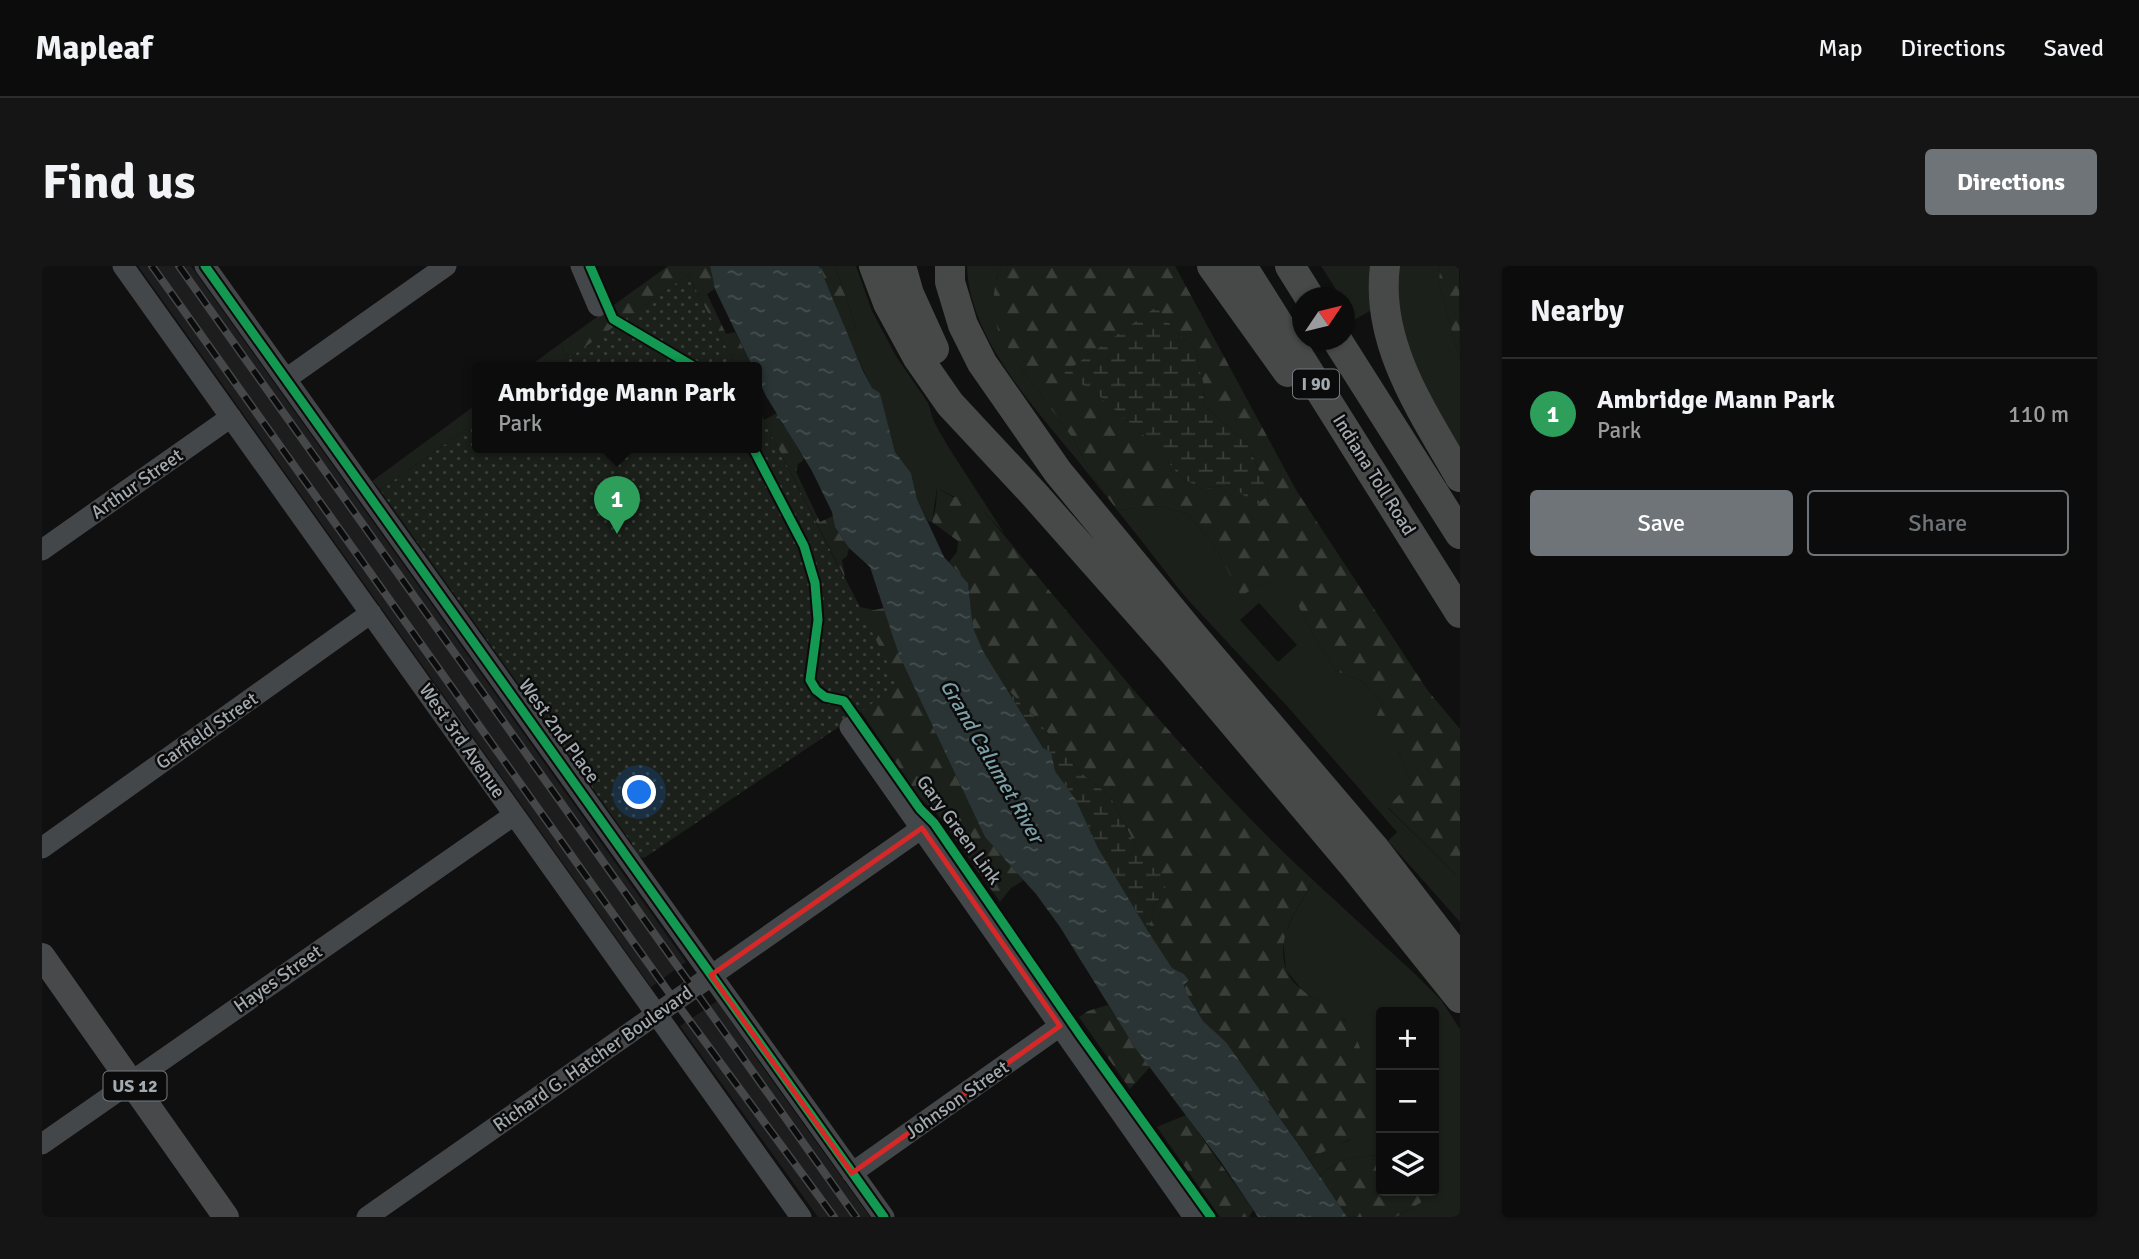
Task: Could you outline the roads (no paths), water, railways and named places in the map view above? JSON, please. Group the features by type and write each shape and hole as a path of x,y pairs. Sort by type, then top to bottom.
{"highway":[{"path":"874,266 888,303 926,370 950,404 1171,649 1294,794 1460,998"},
{"path":"901,266 909,294 930,343 960,393 1033,493"},
{"path":"920,266 932,303 954,349 984,395 1058,472 1374,848 1460,942"},
{"path":"950,266 950,282 963,325 982,363 1058,472"},
{"path":"1212,266 1282,365 1390,501"},
{"name":"Indiana Toll Road","path":"1242,266 1460,613"},
{"path":"1290,266 1303,287"},
{"path":"1385,266 1383,285 1390,340 1411,389 1460,477"},
{"name":"I 90","path":"1343,350 1460,534"},
{"path":"1374,848 1460,960"}],"main road":[{"name":"US 12","path":"42,956 226,1217"}],"street":[{"name":"West 3rd Avenue","path":"123,266 656,1014 795,1215"},
{"name":"West 2nd Place","path":"205,266 884,1217"},
{"path":"286,379 446,266"},
{"path":"581,266 598,306"},
{"name":"Arthur Street","path":"42,550 231,417"},
{"name":"Garfield Street","path":"42,848 371,614"},
{"path":"850,727 1194,1217"},
{"name":"Hayes Street","path":"42,1144 514,814"},
{"name":"Richard G. Hatcher Boulevard","path":"367,1217 922,828"},
{"name":"Johnson Street","path":"852,1173 1060,1026"}],"water":[{"name":"Grand Calumet River","path":"710,266 819,266 863,371 872,388 880,393 895,452 911,473 917,499 944,557 968,583 973,628 983,651 1043,748 1051,752 1055,771 1076,800 1098,848 1148,931 1172,968 1189,980 1184,985 1186,993 1203,1021 1226,1042 1347,1217 1258,1217 1221,1162 1136,1049 1060,927 1036,894 985,837 899,655 870,567 849,548 835,527 832,512 812,471 762,388 762,362 750,362 715,289"}],"railway":[{"path":"152,266 675,1001 834,1217"},
{"path":"179,266 856,1217"}],"place":[{"name":"Ambridge Mann Park","path":"617,534"}]}
